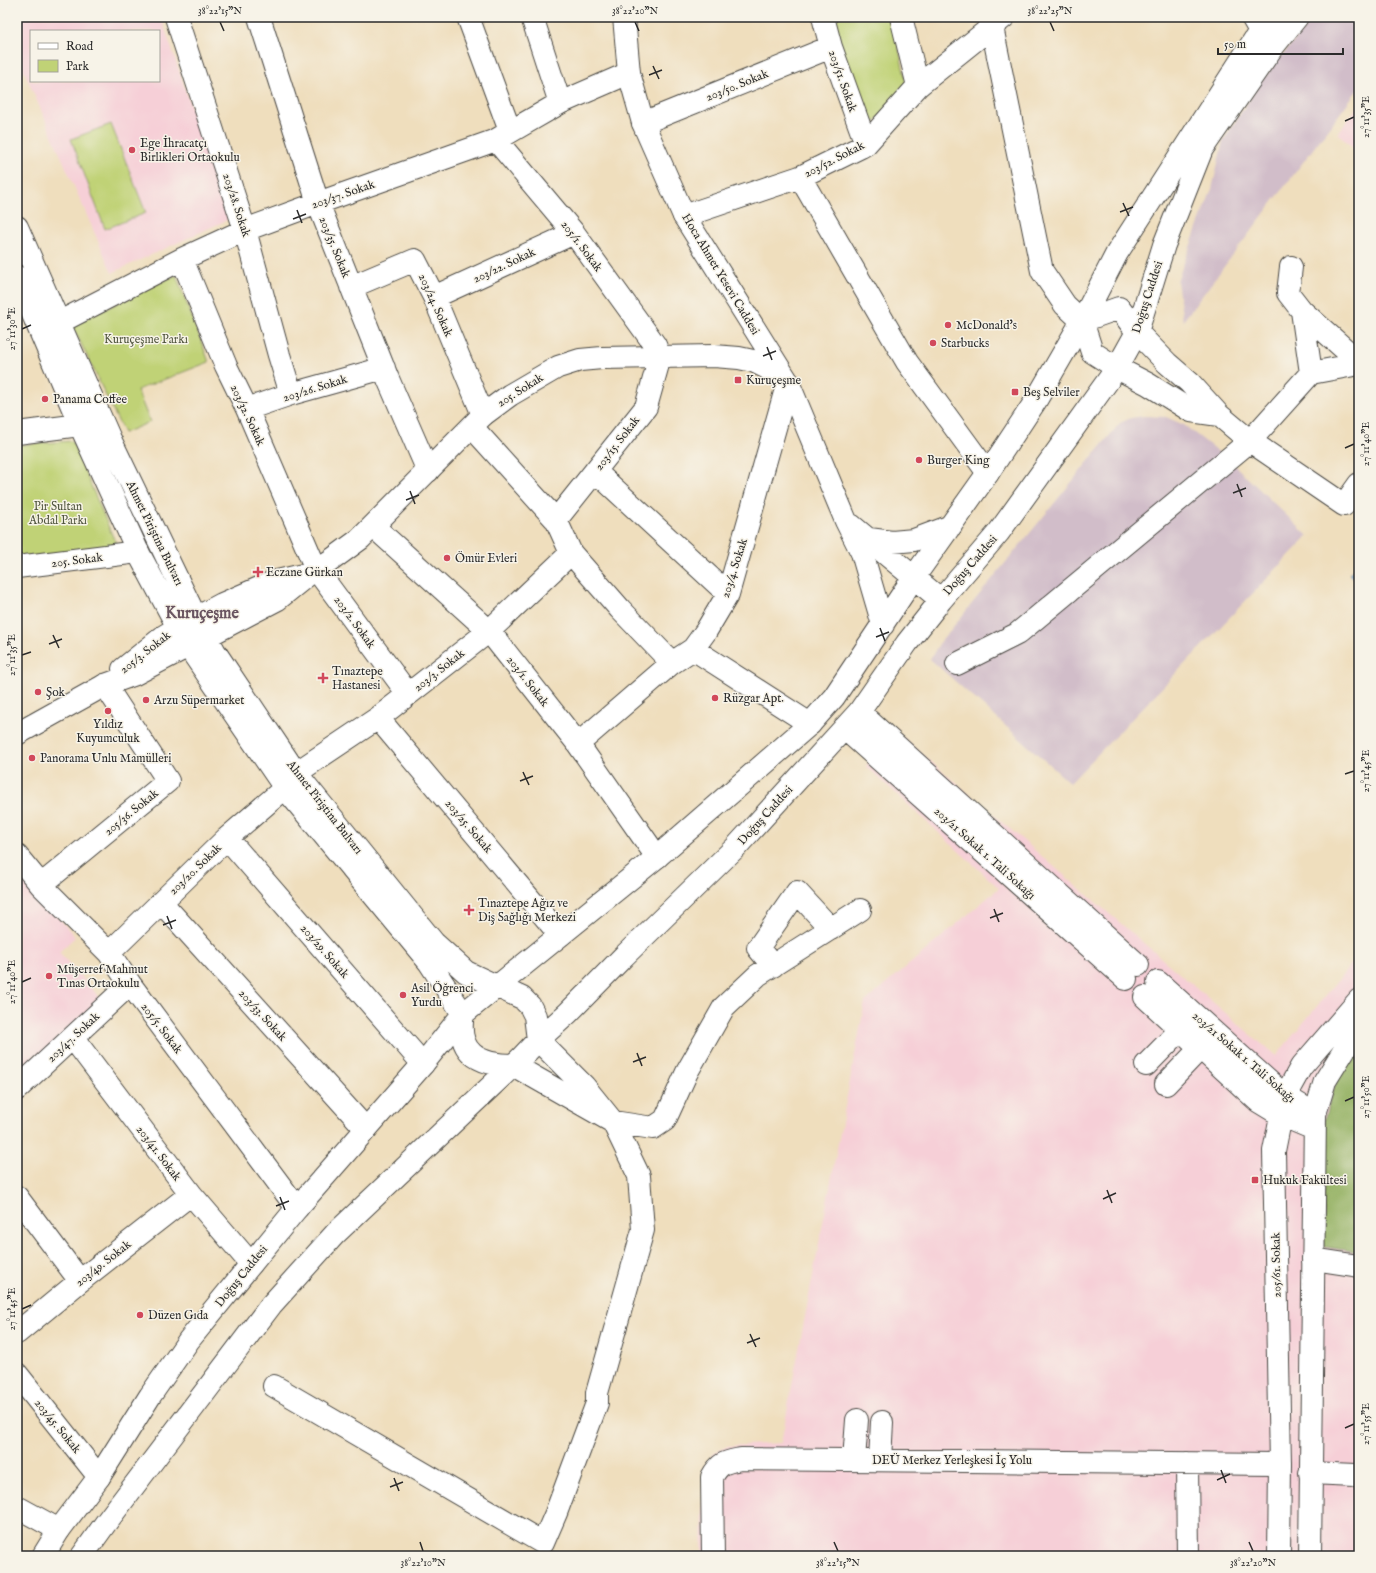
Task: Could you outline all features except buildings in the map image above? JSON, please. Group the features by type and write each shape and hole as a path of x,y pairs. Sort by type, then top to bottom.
{"street":[{"name":"203/28. Sokak","path":"176,17 245,230 291,394"},
{"name":"203/35. Sokak","path":"259,17 318,203 384,368 428,471"},
{"name":"205/1. Sokak","path":"468,17 503,136 655,345 660,357"},
{"path":"532,17 560,103"},
{"name":"Hoca Ahmet Yesevi Caddesi","path":"624,17 629,73 643,123 684,216 788,382 846,521 865,546"},
{"name":"203/51. Sokak","path":"823,17 831,47 866,144"},
{"path":"901,17 918,86"},
{"name":"Doğuş Caddesi","path":"538,1040 568,1013 735,848 859,712 907,643 941,600 999,532 1117,368 1137,332 1164,245 1202,149 1272,48 1297,17"},
{"name":"203/52. Sokak","path":"684,216 800,176 866,144 918,86 998,22 1042,271 1065,305 1082,321"},
{"path":"860,910 758,975 724,1007 687,1072 665,1120 653,1128 613,1122 513,1065 486,1063 476,1057 468,1049 463,1038 461,1026 464,1014 657,857 810,724 834,696 988,473 1035,402 1082,321 1117,253 1261,22"},
{"name":"203/50. Sokak","path":"643,123 831,47"},
{"name":"203/37. Sokak","path":"58,323 245,230 503,136 560,103 629,73"},
{"path":"800,176 907,362 988,473"},
{"name":"Ahmet Piriştina Bulvarı","path":"17,227 110,439 192,632"},
{"name":"203/22. Sokak","path":"434,297 574,233"},
{"name":"203/32. Sokak","path":"182,260 226,366 247,410 312,571"},
{"name":"203/24. Sokak","path":"351,287 415,260 434,297 477,421"},
{"path":"1291,267 1288,293 1302,311 1359,363"},
{"name":"Ahmet Piriştina Bulvarı","path":"17,278 80,426 138,552 290,780 429,962 464,1014"},
{"path":"1082,321 1119,308 1137,332 1190,383 1219,416 1250,441 1344,505 1359,484"},
{"path":"1302,311 1311,373"},
{"path":"1082,321 1092,352 1191,411 1219,416"},
{"name":"205. Sokak","path":"192,632 235,598 273,582 312,571 346,550 374,526 477,421 510,395 558,367 580,360 694,355 739,358 753,361 788,382"},
{"name":"203/15. Sokak","path":"556,520 646,407 660,357"},
{"path":"956,664 1017,634 1250,441 1311,373 1359,363"},
{"name":"203/26. Sokak","path":"247,410 291,394 384,368"},
{"name":"203/4. Sokak","path":"578,744 672,663 693,649 706,631 728,594 788,382"},
{"path":"477,421 556,520 571,553 620,609 672,663"},
{"path":"17,433 80,426"},
{"path":"595,471 728,594"},
{"name":"203/1. Sokak","path":"374,526 489,630 578,744 657,857"},
{"path":"865,546 914,540 951,526"},
{"path":"865,546 911,583 941,600"},
{"path":"865,546 883,625"},
{"name":"205. Sokak","path":"17,567 138,552"},
{"name":"203/3. Sokak","path":"290,780 378,718 489,630 571,553"},
{"name":"203/2. Sokak","path":"312,571 408,694"},
{"name":"205/3. Sokak","path":"17,734 105,684 164,636 192,632"},
{"path":"693,649 810,724"},
{"name":"205/36. Sokak","path":"41,885 168,781 105,684"},
{"name":"203/21 Sokak 1. Tali Sokağı","path":"844,728 1132,972 859,712"},
{"name":"203/25. Sokak","path":"378,718 560,935"},
{"name":"Ahmet Piriştina Bulvarı","path":"290,780 434,943 466,972 498,986"},
{"name":"203/20. Sokak","path":"109,953 227,838 290,780"},
{"name":"203/29. Sokak","path":"227,838 423,1064"},
{"name":"205/5. Sokak","path":"17,856 41,885 109,953 130,984 297,1208"},
{"path":"773,966 758,948 797,892 831,929"},
{"name":"203/33. Sokak","path":"161,902 366,1128"},
{"name":"203/47. Sokak","path":"17,1089 130,984"},
{"path":"274,1386 543,1544 597,1403 597,1392 643,1230 639,1176 613,1122 584,1086 538,1040 535,1016 530,1006 522,998 498,986"},
{"name":"203/21 Sokak 1. Tali Sokağı","path":"1152,989 1283,1105 1315,1122"},
{"name":"205/61. Sokak","path":"1279,1556 1280,1464 1274,1151 1283,1105 1301,1067 1359,1000"},
{"name":"Doğuş Caddesi","path":"43,1556 59,1530 99,1478 150,1396 189,1340 297,1208 423,1064 464,1014"},
{"path":"1146,1064 1188,1022"},
{"path":"1310,1556 1315,1122 1325,1081 1348,1044 1359,1032"},
{"name":"203/41. Sokak","path":"73,1038 191,1194 251,1264"},
{"path":"82,1556 109,1518 271,1305 335,1234 538,1040"},
{"path":"1166,1084 1208,1040"},
{"name":"203/49. Sokak","path":"17,1333 80,1281 191,1194"},
{"path":"17,1197 80,1281"},
{"path":"1313,1259 1359,1266"},
{"name":"203/45. Sokak","path":"17,1374 99,1478"},
{"path":"854,1460 857,1420"},
{"path":"880,1460 882,1422"},
{"name":"DEÜ Merkez Yerleşkesi İç Yolu","path":"713,1556 712,1477 717,1468 724,1462 741,1459 1280,1464"},
{"path":"1187,1462 1188,1556"},
{"path":"1310,1474 1355,1475 1359,1477"},
{"path":"17,1507 59,1530"}],"shaded area":[{"name":"Ege İhracatçı Birlikleri Ortaokulu","path":"17,17 161,17 229,219 112,273 17,55"},
{"path":"1314,17 1359,17 1359,88 1183,321 1177,281 1212,189 1223,141 1261,81"},
{"path":"1359,105 1359,154 1338,133"},
{"path":"1144,416 1166,417 1184,425 1230,461 1308,536 1070,783 930,659 939,644 1120,423 1131,418"},
{"path":"895,731 1276,1056 1359,955 1359,1556 702,1556 704,1467 714,1453 728,1446 781,1443 865,1002 999,888 866,766"},
{"name":"Müşerref Mahmut Tınas Ortaokulu","path":"17,868 75,937 59,952 103,1001 17,1082"}],"green space":[{"path":"830,17 892,17 907,86 869,128"},
{"path":"111,124 146,213 105,229 71,139"},
{"name":"Kuruçeşme Parkı","path":"176,275 209,362 137,390 150,422 124,433 72,325"},
{"name":"Pir Sultan Abdal Parkı","path":"72,441 118,546 17,560 17,445"},
{"path":"1359,1051 1359,1252 1324,1247 1324,1119 1338,1076"}],"water":[{"path":"1359,563 1359,584 1349,574"}],"place":[{"name":"Ege İhracatçı Birlikleri Ortaokulu","path":"132,150"},
{"name":"McDonald's","path":"948,325"},
{"name":"Starbucks","path":"933,343"},
{"name":"Kuruçeşme","path":"738,380"},
{"name":"Beş Selviler","path":"1015,392"},
{"name":"Panama Coffee","path":"45,399"},
{"name":"Burger King","path":"919,460"},
{"name":"Ömür Evleri","path":"447,558"},
{"name":"Eczane Gürkan","path":"258,572"},
{"name":"Tınaztepe Hastanesi","path":"323,678"},
{"name":"Şok","path":"38,692"},
{"name":"Rüzgar Apt.","path":"715,698"},
{"name":"Arzu Süpermarket","path":"146,700"},
{"name":"Yıldız Kuyumculuk","path":"108,711"},
{"name":"Panorama Unlu Mamülleri","path":"32,758"},
{"name":"Tınaztepe Ağız ve Diş Sağlığı Merkezi","path":"469,910"},
{"name":"Müşerref Mahmut Tınas Ortaokulu","path":"49,976"},
{"name":"Asil Öğrenci Yurdu","path":"403,995"},
{"name":"Hukuk Fakültesi","path":"1255,1180"},
{"name":"Düzen Gıda","path":"140,1315"}],"district":[{"name":"Kuruçeşme","path":"202,612"}]}
